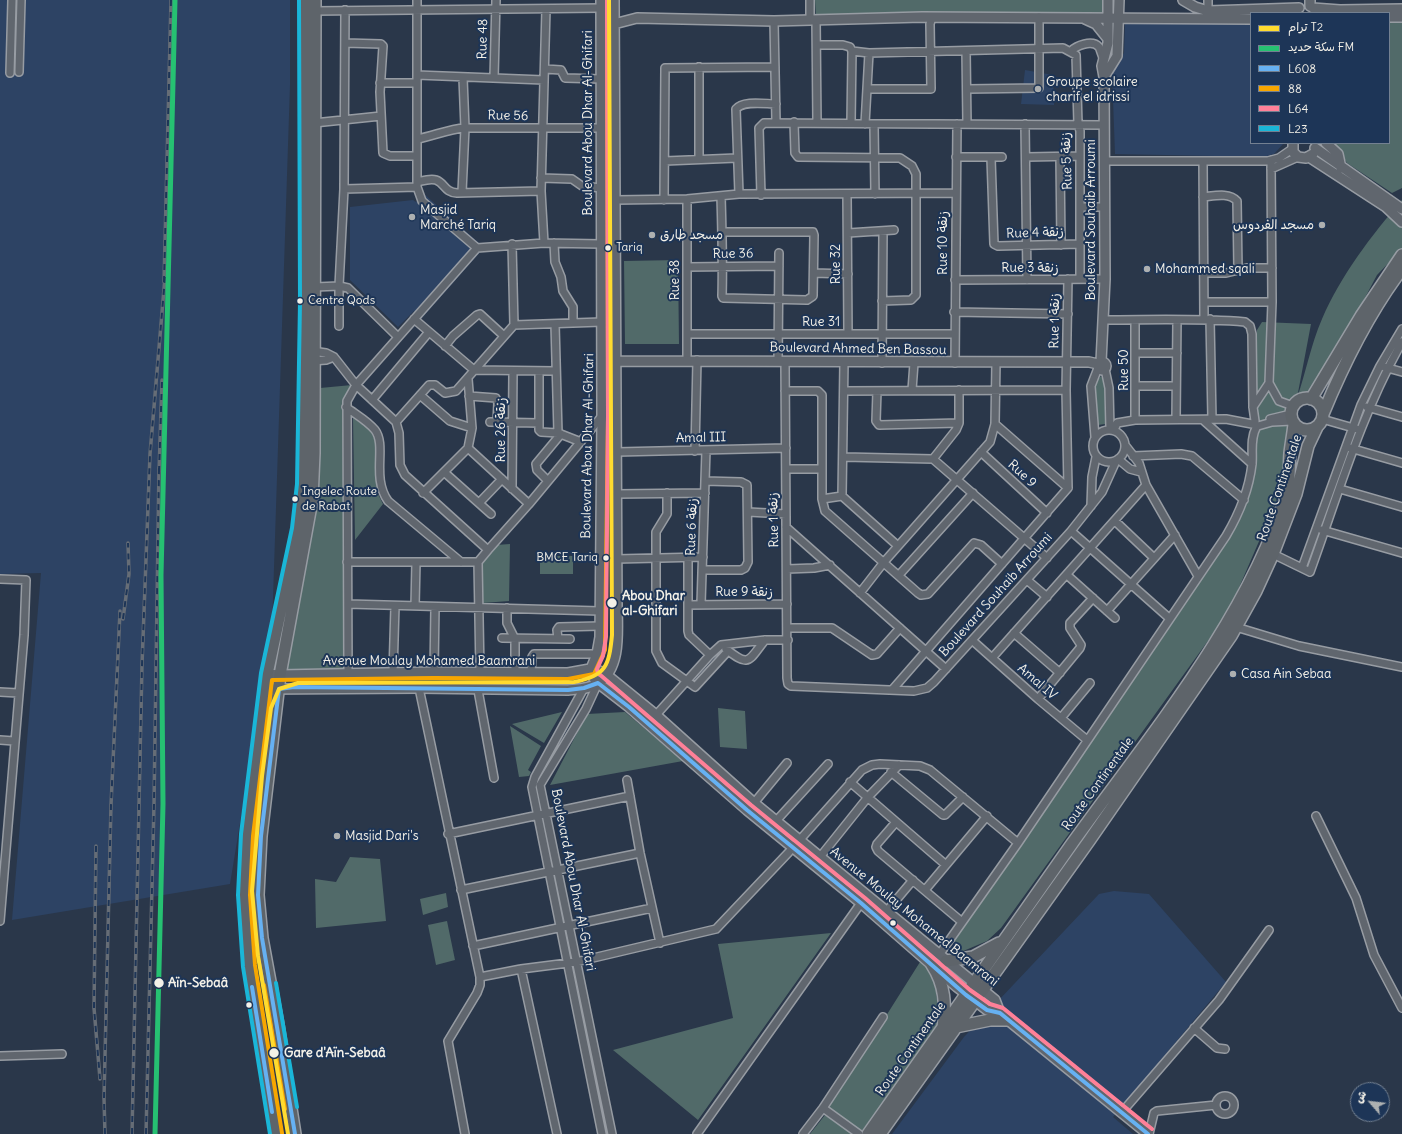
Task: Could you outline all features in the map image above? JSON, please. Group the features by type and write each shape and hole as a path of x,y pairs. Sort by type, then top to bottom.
{"main road":[{"path":"305,0 310,287"},
{"path":"276,1134 248,966 244,895 247,835 267,674 291,564 302,503 309,356 315,6"},
{"path":"1311,399 1361,316 1402,254"},
{"name":"Route Continentale","path":"868,1134 943,1029 970,998 1162,736 1236,627 1273,554 1296,494 1308,446 1321,420 1336,381 1359,334 1402,269"},
{"path":"295,1134 278,1025 262,938 258,895 261,836 280,675 312,500 314,453 309,356"},
{"path":"1302,399 1311,399 1319,405 1321,420 1312,430 1302,430 1293,416 1302,399"},
{"name":"Route Continentale","path":"978,986 1004,938 1155,730 1208,653 1242,595 1266,545 1286,496 1289,483 1293,416"},
{"path":"943,958 964,959 981,953 1004,938"},
{"path":"932,966 940,978 943,991 943,1029"},
{"name":"Route Continentale","path":"880,1134 956,1027 970,998"},
{"path":"956,1027 1004,1016"}],"street":[{"path":"10,73 12,0"},
{"path":"19,72 21,0"},
{"path":"418,0 417,185 420,198 477,248"},
{"name":"Rue 48","path":"494,78 496,0"},
{"name":"Boulevard Abou Dhar Al-Ghifari","path":"612,1134 540,785 586,709 598,683 607,674 614,662 616,639 617,452 614,0"},
{"path":"810,0 817,45 817,123"},
{"name":"Boulevard Souhaib Arroumi","path":"1095,437 1092,386 1100,366 1104,320 1104,77 1102,70 1108,39 1108,0"},
{"path":"1104,77 1117,56 1119,0"},
{"path":"1183,0 1195,7 1208,11 1306,7 1340,10 1402,9"},
{"path":"1208,0 1208,11"},
{"path":"315,6 345,10 496,8 546,9 601,4"},
{"name":"Boulevard Abou Dhar Al-Ghifari","path":"601,4 600,128 602,416 600,626 597,654 584,688 533,782 537,815 602,1134"},
{"path":"544,242 541,178 546,9"},
{"path":"339,326 339,286 344,190 345,10"},
{"path":"601,21 608,26 637,18 774,21 932,17 1250,18"},
{"path":"867,89 930,90 932,86 930,24 932,17"},
{"path":"968,89 1039,88 1041,82 1039,17"},
{"path":"1082,17 1096,24 1108,39"},
{"path":"1390,17 1402,17"},
{"path":"774,21 776,122"},
{"path":"345,43 381,44 380,83 382,153 390,156 417,156"},
{"path":"817,45 843,45 850,47 852,51 852,123"},
{"path":"852,51 869,53 1039,48 1068,50 1080,45 1096,45 1099,47 1104,59"},
{"name":"Rue 5 زنقة","path":"1068,50 1076,55 1077,59 1078,124 1080,131 1080,279"},
{"path":"966,51 968,89 967,124"},
{"path":"865,124 869,53"},
{"path":"699,67 699,160"},
{"path":"664,200 666,68 775,67"},
{"path":"544,69 561,70 565,78 601,79"},
{"path":"462,192 465,128 463,78"},
{"path":"380,83 417,79 463,78 544,80"},
{"path":"739,194 736,109 740,105 745,104 776,104"},
{"path":"314,123 381,116"},
{"path":"794,122 794,153 798,158 900,158 907,161 912,166 916,174 916,295 911,300 882,301"},
{"path":"761,195 759,128 764,123 1104,125"},
{"path":"874,124 875,194"},
{"name":"Rue 10 زنقة","path":"955,363 954,312 957,124"},
{"path":"1025,124 1027,157 1027,280"},
{"name":"Rue 56","path":"417,139 435,136 450,129 465,128 600,128"},
{"path":"1327,144 1338,154 1341,168"},
{"path":"1104,161 1271,160 1279,158 1292,146 1298,157"},
{"path":"1309,157 1315,146 1341,168 1398,207 1402,222"},
{"path":"1027,157 1060,158 1080,156"},
{"path":"956,158 1002,157"},
{"path":"1272,169 1298,157 1309,157 1352,183 1398,207"},
{"path":"665,161 737,158"},
{"name":"Rue 4 زنقة","path":"992,158 993,242 995,246 1080,244"},
{"path":"1060,158 1061,245"},
{"path":"1271,160 1272,302 1269,383 1279,401 1293,416"},
{"path":"1203,161 1204,302 1207,319 1212,420"},
{"path":"541,178 572,179 582,186 601,188"},
{"path":"344,190 417,185 435,180 451,193 541,191"},
{"path":"616,200 687,199 739,194 956,193"},
{"name":"Rue 32","path":"847,194 848,334"},
{"path":"722,196 722,232 723,267 722,296 723,298 779,300 811,298 814,292 813,232 722,232"},
{"path":"1203,197 1225,196 1233,198 1237,202 1238,269"},
{"name":"Rue 38","path":"687,199 687,360"},
{"path":"1080,207 1104,207"},
{"path":"848,232 894,230"},
{"path":"882,362 883,231"},
{"path":"348,674 346,407 349,395 356,385 477,248 544,242 601,244"},
{"path":"554,243 555,262 560,276 562,291 573,307 573,323"},
{"path":"396,422 420,394 431,384 445,393 452,393 468,378 514,325 512,244"},
{"name":"Rue 1 زنقة","path":"779,253 779,335 785,391 788,684 797,687 892,690"},
{"name":"Rue 36","path":"687,267 779,266"},
{"path":"1204,273 1232,272 1238,269 1272,268"},
{"path":"814,273 848,274"},
{"name":"Rue 1 زنقة","path":"1068,279 1066,390 1068,488"},
{"name":"Rue 3 زنقة","path":"955,280 1105,279"},
{"path":"310,287 339,286 348,288 398,337"},
{"path":"1204,302 1272,302"},
{"path":"954,312 1068,314"},
{"path":"445,346 453,336 480,314 504,336"},
{"path":"414,319 474,370 556,371"},
{"path":"943,958 962,922 1018,843 1226,536 1244,500 1252,464 1252,439 1256,424 1252,407 1253,348 1250,326 1245,322 1207,319 1104,320"},
{"name":"Rue 50","path":"1135,320 1135,420"},
{"path":"1176,419 1177,320"},
{"path":"514,325 602,322"},
{"path":"548,481 537,470 536,464 559,433 555,324"},
{"path":"1302,568 1361,405 1380,366 1402,329"},
{"path":"372,400 429,332"},
{"name":"Rue 31","path":"688,334 954,334"},
{"path":"1273,554 1310,572 1370,407 1387,368 1402,342"},
{"path":"1136,353 1177,353"},
{"path":"309,356 326,360 334,357 356,385 396,422 399,433 402,470 423,493 488,550"},
{"path":"695,451 697,360"},
{"name":"Boulevard Ahmed Ben Bassou","path":"616,361 697,360 914,363 1089,362 1100,366"},
{"path":"842,496 844,457 844,362"},
{"path":"860,593 884,562 956,478 981,452 993,436 995,424 996,362"},
{"path":"912,390 914,363"},
{"name":"Boulevard Souhaib Arroumi","path":"1100,366 1109,388 1112,429"},
{"path":"1380,366 1402,372"},
{"name":"Rue 26 زنقة","path":"512,489 514,423 513,371"},
{"path":"539,371 539,430 541,432 559,433 581,442"},
{"path":"423,493 468,448 472,428 468,378"},
{"path":"1252,407 1269,383"},
{"path":"1136,386 1176,386"},
{"path":"933,459 956,430 959,423 959,390"},
{"path":"844,391 1066,390"},
{"path":"785,391 818,391 822,395 822,499 825,511 918,593 921,595 928,594 970,547 977,543 1002,564"},
{"path":"876,391 876,421 879,425 959,423"},
{"path":"420,394 450,421 472,428"},
{"path":"469,396 496,398 498,403 494,422 539,423"},
{"path":"1361,405 1402,417"},
{"path":"346,407 370,424 378,435 380,487 388,501 461,562"},
{"path":"480,673 478,562 529,504 602,416"},
{"path":"1091,506 1092,477 1096,457 1092,447 1095,437 1099,433 1112,429 1117,423 1135,420 1232,419 1256,424 1293,416"},
{"path":"1202,420 1252,464"},
{"path":"1321,420 1362,430"},
{"path":"892,690 1068,488 995,424"},
{"path":"1112,429 1122,436 1125,445 1133,456 1146,485 1198,576"},
{"path":"1096,457 1105,462 1117,460 1123,454 1125,445"},
{"path":"1346,447 1402,463"},
{"path":"468,448 529,504"},
{"name":"Amal III","path":"617,452 786,448"},
{"name":"Rue 6 زنقة","path":"701,604 706,450"},
{"name":"Rue 9","path":"981,452 1047,513"},
{"path":"1133,456 1181,454 1192,456 1244,500"},
{"path":"844,457 933,459 1024,540 1047,558"},
{"path":"1117,460 1130,469 1141,472"},
{"name":"Boulevard Souhaib Arroumi","path":"892,690 914,691 927,688 946,669 973,641 1071,531 1106,485 1117,460"},
{"path":"786,468 822,469"},
{"path":"444,472 491,514"},
{"path":"480,503 502,479"},
{"path":"702,570 741,570 747,565 747,485 745,483 705,481"},
{"path":"992,658 1146,485"},
{"path":"1340,490 1402,508"},
{"path":"667,493 667,514 656,532 656,651 662,662 693,687 698,686 728,651"},
{"path":"617,494 705,493"},
{"path":"899,575 973,493"},
{"path":"822,499 842,496"},
{"path":"842,496 898,546"},
{"path":"748,512 786,514"},
{"path":"1115,521 1154,558"},
{"path":"786,527 946,669"},
{"path":"1317,528 1402,553"},
{"path":"1071,531 1169,618"},
{"path":"1107,611 1175,535"},
{"path":"688,557 689,635 710,655"},
{"path":"616,559 703,557"},
{"path":"347,562 478,562"},
{"path":"415,606 416,562"},
{"path":"787,568 814,568 830,565"},
{"path":"1067,574 1116,618"},
{"path":"0,579 26,580 0,921"},
{"path":"1027,580 1047,597"},
{"path":"1038,699 1060,674 1081,645 1070,628 1070,623 1093,598"},
{"path":"348,604 600,611"},
{"name":"Rue 9 زنقة","path":"688,605 787,604"},
{"path":"393,673 395,606"},
{"path":"434,672 435,607"},
{"path":"507,608 507,623 515,638 515,673"},
{"path":"558,639 557,630 559,627 600,626"},
{"path":"1236,627 1299,646 1402,667"},
{"path":"787,628 832,628 872,655 877,654 900,628"},
{"path":"1014,633 1060,674"},
{"path":"502,638 570,639"},
{"path":"656,715 710,655 721,645 765,640 788,640"},
{"path":"721,645 740,660 745,662 749,660 765,640"},
{"name":"Amal IV","path":"973,641 1087,740"},
{"path":"531,673 532,657 534,654 597,654"},
{"name":"Avenue Moulay Mohamed Baamrani","path":"267,674 434,672 568,673 590,669 596,669 607,674 656,715 754,803 995,1000 1004,1016"},
{"name":"Avenue Moulay Mohamed Baamrani","path":"590,669 593,677 598,683 629,707 861,903 970,998 987,1010 1004,1016"},
{"name":"Avenue Moulay Mohamed Baamrani","path":"265,689 294,687 478,690 584,688 598,683"},
{"path":"1061,718 1090,683"},
{"path":"419,688 448,834 480,977 477,993 448,1041 466,1134"},
{"path":"478,690 494,778"},
{"path":"0,692 18,693"},
{"path":"0,740 14,741"},
{"path":"754,803 787,763"},
{"path":"776,821 828,764"},
{"path":"480,977 521,969 576,962 712,930 720,926 793,847 850,782 862,770 872,765 920,766 930,770 1018,843"},
{"path":"820,857 868,797 899,765"},
{"path":"891,772 943,815 945,815 963,796"},
{"path":"627,780 640,853 660,943"},
{"path":"850,782 946,865"},
{"path":"448,834 630,796"},
{"path":"925,890 987,816"},
{"path":"1316,816 1356,898 1374,955 1402,1008"},
{"path":"896,822 876,848 962,922"},
{"path":"0,847 6,853"},
{"path":"461,890 640,853"},
{"path":"886,912 913,880"},
{"path":"697,1134 861,903"},
{"path":"474,946 652,908"},
{"path":"1122,1112 1219,1000 1270,930"},
{"path":"521,969 557,1134"},
{"path":"1004,1016 1148,1134 1154,1113 1157,1111 1216,1105"},
{"path":"803,1134 823,1108 883,1017"},
{"path":"1194,1028 1217,1048 1225,1049"},
{"path":"0,1056 62,1054"},
{"path":"823,1108 859,1134"}],"shaded area":[{"path":"0,0 290,0 290,85 272,628 230,884 12,920 41,573 0,574"},
{"path":"1250,20 1250,144 1283,144 1274,154 1264,157 1115,154 1112,72 1124,53 1125,24"},
{"name":"Groupe scolaire charif el idrissi","path":"1025,70 1053,75 1054,105 1021,104"},
{"path":"423,193 479,243 481,251 421,319 414,311 398,327 350,280 350,207 413,200 416,202"},
{"path":"1114,891 1149,894 1226,982 1113,1117 1133,1134 892,1134 964,1037 1099,894"}],"green space":[{"path":"815,0 1102,0 1102,17 816,17"},
{"path":"1390,21 1402,21 1402,188 1392,193 1347,163 1340,153 1330,144 1390,144"},
{"path":"1402,200 1402,249 1377,275 1350,326 1304,404 1295,406 1276,502 1228,613 1001,928 987,941 961,952 954,949 954,938 1229,529 1248,497 1256,442 1257,330 1262,322 1311,324 1297,398 1322,319 1338,287 1358,256"},
{"path":"678,260 679,344 625,344 624,261"},
{"path":"1101,376 1105,383 1105,424 1098,425 1095,383"},
{"path":"352,385 350,409 347,673 283,673 309,550 316,501 320,388"},
{"path":"353,418 371,430 376,444 377,492 383,504 355,540"},
{"path":"510,544 509,601 483,603 478,562 496,545"},
{"path":"540,556 573,556 573,574 540,574"},
{"path":"718,708 745,711 747,749 720,747"},
{"path":"562,712 544,743 512,724"},
{"path":"625,712 683,761 550,785 587,714"},
{"path":"510,726 541,746 528,770 531,772 529,776 519,777"},
{"path":"350,857 380,859 386,921 316,928 315,879 336,882"},
{"path":"446,893 448,907 423,915 420,899"},
{"path":"447,921 455,960 436,965 428,925"},
{"path":"831,933 698,1120 613,1050 733,1018 718,944"},
{"path":"920,962 935,976 939,1025 862,1131 828,1108"},
{"path":"825,1115 852,1134 810,1134"}],"tram line":[{"name":"T2","path":"288,1134 258,956 252,891 262,776 271,708 279,689 298,683 574,682 585,680 599,673 604,668 609,655 612,635 609,0"},
{"path":"254,826 260,808"}],"railway":[{"path":"164,282 171,0"},
{"path":"132,1134 142,665 150,454 165,277"},
{"path":"159,472 162,380"},
{"path":"146,1134 154,804 159,467"},
{"path":"123,619 129,574 128,543"},
{"path":"105,1134 104,1098 111,805 120,611"},
{"path":"96,846 94,1008 100,1079"}],"rail line":[{"name":"FM","path":"155,1134 163,804 161,575 175,0"}],"transit line":[{"name":"L23","path":"270,1134 243,967 238,895 241,834 261,673 292,528 297,484 300,302 299,0"},
{"name":"88","path":"282,1133 255,965 250,895 253,836 272,680 434,678 568,679 594,674 605,650 608,416 607,0"},
{"name":"L64","path":"607,0 608,416 606,637 603,656 597,669 598,673 751,805 865,898 970,990 990,1004 1003,1008 1152,1129"},
{"name":"L608","path":"295,1134 262,938 258,895 261,836 279,689 294,687 568,690 584,688 598,683 629,707 747,810 861,903 966,995 987,1010 1000,1013 1148,1134"},
{"name":"L23","path":"276,983 297,1107"},
{"name":"88","path":"264,985 285,1109"},
{"name":"L608","path":"252,987 272,1112"}],"place":[{"name":"Groupe scolaire charif el idrissi","path":"1038,89"},
{"name":"Masjid Marché Tariq","path":"412,217"},
{"name":"مسجد الفردوس","path":"1322,225"},
{"name":"مسجد طارق","path":"652,235"},
{"name":"Tariq","path":"608,248"},
{"name":"Mohammed sqali","path":"1147,269"},
{"name":"Centre Qods","path":"300,301"},
{"name":"Ingelec Route de Rabat","path":"295,499"},
{"name":"BMCE Tariq","path":"606,558"},
{"name":"Abou Dhar al-Ghifari","path":"612,603"},
{"name":"Casa Ain Sebaa","path":"1233,674"},
{"name":"Masjid Dari's","path":"337,836"},
{"name":"Aïn-Sebaâ","path":"159,983"},
{"name":"Gare d'Aïn-Sebaâ","path":"274,1053"}]}
